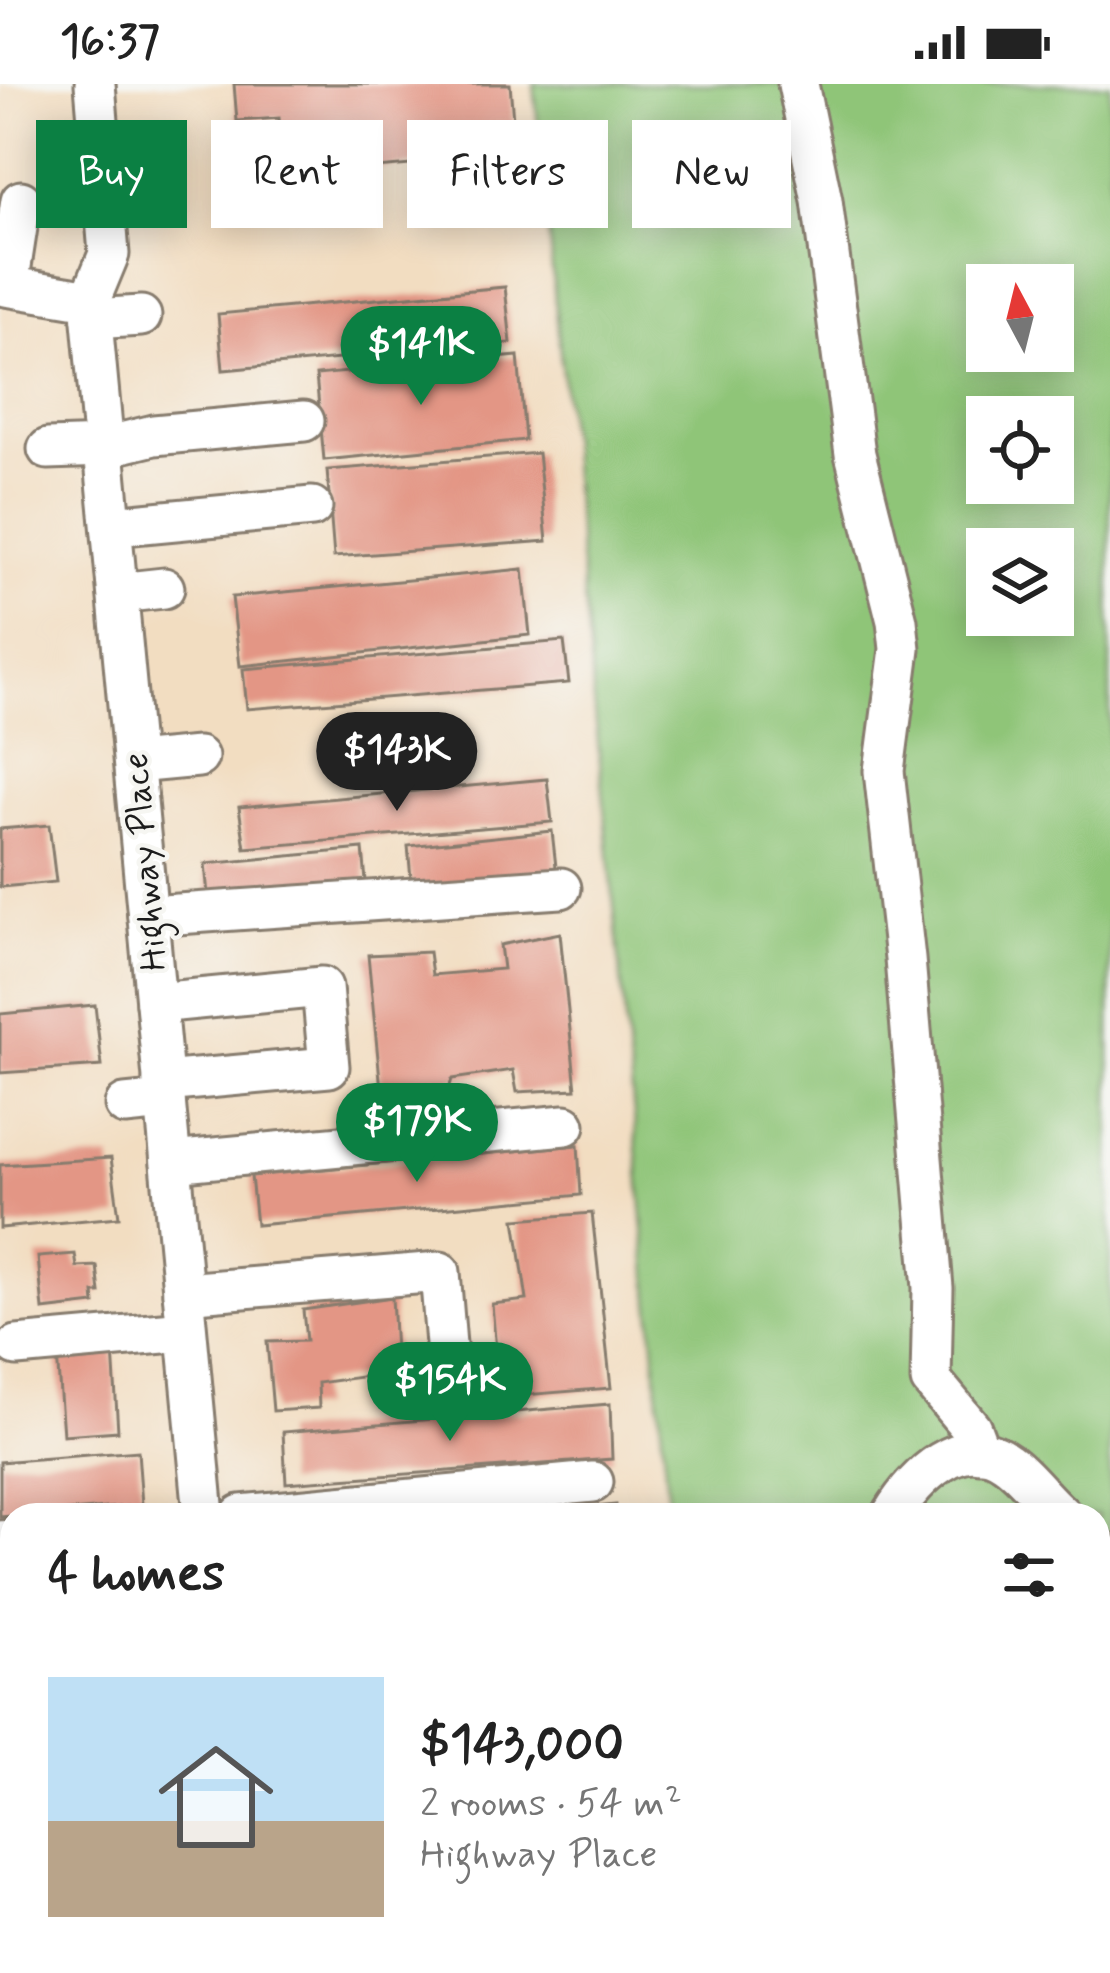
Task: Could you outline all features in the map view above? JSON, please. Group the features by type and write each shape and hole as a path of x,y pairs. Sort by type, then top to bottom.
{"street":[{"path":"91,309 109,254 95,84"},
{"path":"798,84 821,201 855,454 900,649 884,771 933,1288 931,1380 971,1428 980,1452"},
{"path":"21,201 4,285 91,309 141,316"},
{"name":"Highway Place","path":"91,309 203,1503"},
{"path":"48,449 105,447 154,435 304,422"},
{"path":"112,526 313,507"},
{"path":"118,593 164,588"},
{"path":"134,763 198,757"},
{"path":"148,916 561,888"},
{"path":"125,1105 164,1091 329,1066 322,987 156,1003"},
{"path":"171,1162 565,1125"},
{"path":"17,1346 184,1312 440,1272 449,1381"},
{"path":"900,1503 911,1485 937,1464 966,1451 992,1453 1010,1463 1047,1503"},
{"path":"369,1503 593,1482"}],"green space":[{"path":"534,84 1110,84 1110,1503 668,1503 548,228 608,228 608,120 538,120"}],"building":[{"path":"234,84 510,84 513,120 407,120 407,165 383,167 383,120 237,120"},
{"path":"505,287 511,343 223,370 218,314"},
{"path":"518,356 525,440 324,460 316,375"},
{"path":"538,453 547,541 334,557 327,470"},
{"path":"523,569 530,635 240,666 232,597"},
{"path":"564,641 569,683 247,709 243,669"},
{"path":"547,779 552,822 245,848 239,807"},
{"path":"49,825 56,882 0,887 0,829"},
{"path":"552,831 557,876 412,889 408,846"},
{"path":"363,849 367,892 209,905 205,864"},
{"path":"560,933 576,1089 517,1092 513,1070 452,1079 444,1105 383,1110 368,955 429,952 432,975 503,969 500,945"},
{"path":"95,1005 102,1066 0,1073 0,1014"},
{"path":"578,1145 581,1195 256,1225 251,1176"},
{"path":"111,1158 119,1217 0,1228 0,1165"},
{"path":"592,1213 611,1388 500,1397 492,1304 527,1300 515,1219"},
{"path":"75,1254 77,1267 97,1266 100,1293 94,1293 95,1304 43,1310 38,1257"},
{"path":"392,1297 396,1372 318,1383 319,1408 273,1411 267,1342 306,1341 303,1310"},
{"path":"113,1350 118,1431 63,1435 57,1354"},
{"path":"610,1404 612,1459 286,1483 283,1432"},
{"path":"138,1451 142,1503 0,1503 0,1462"}]}
